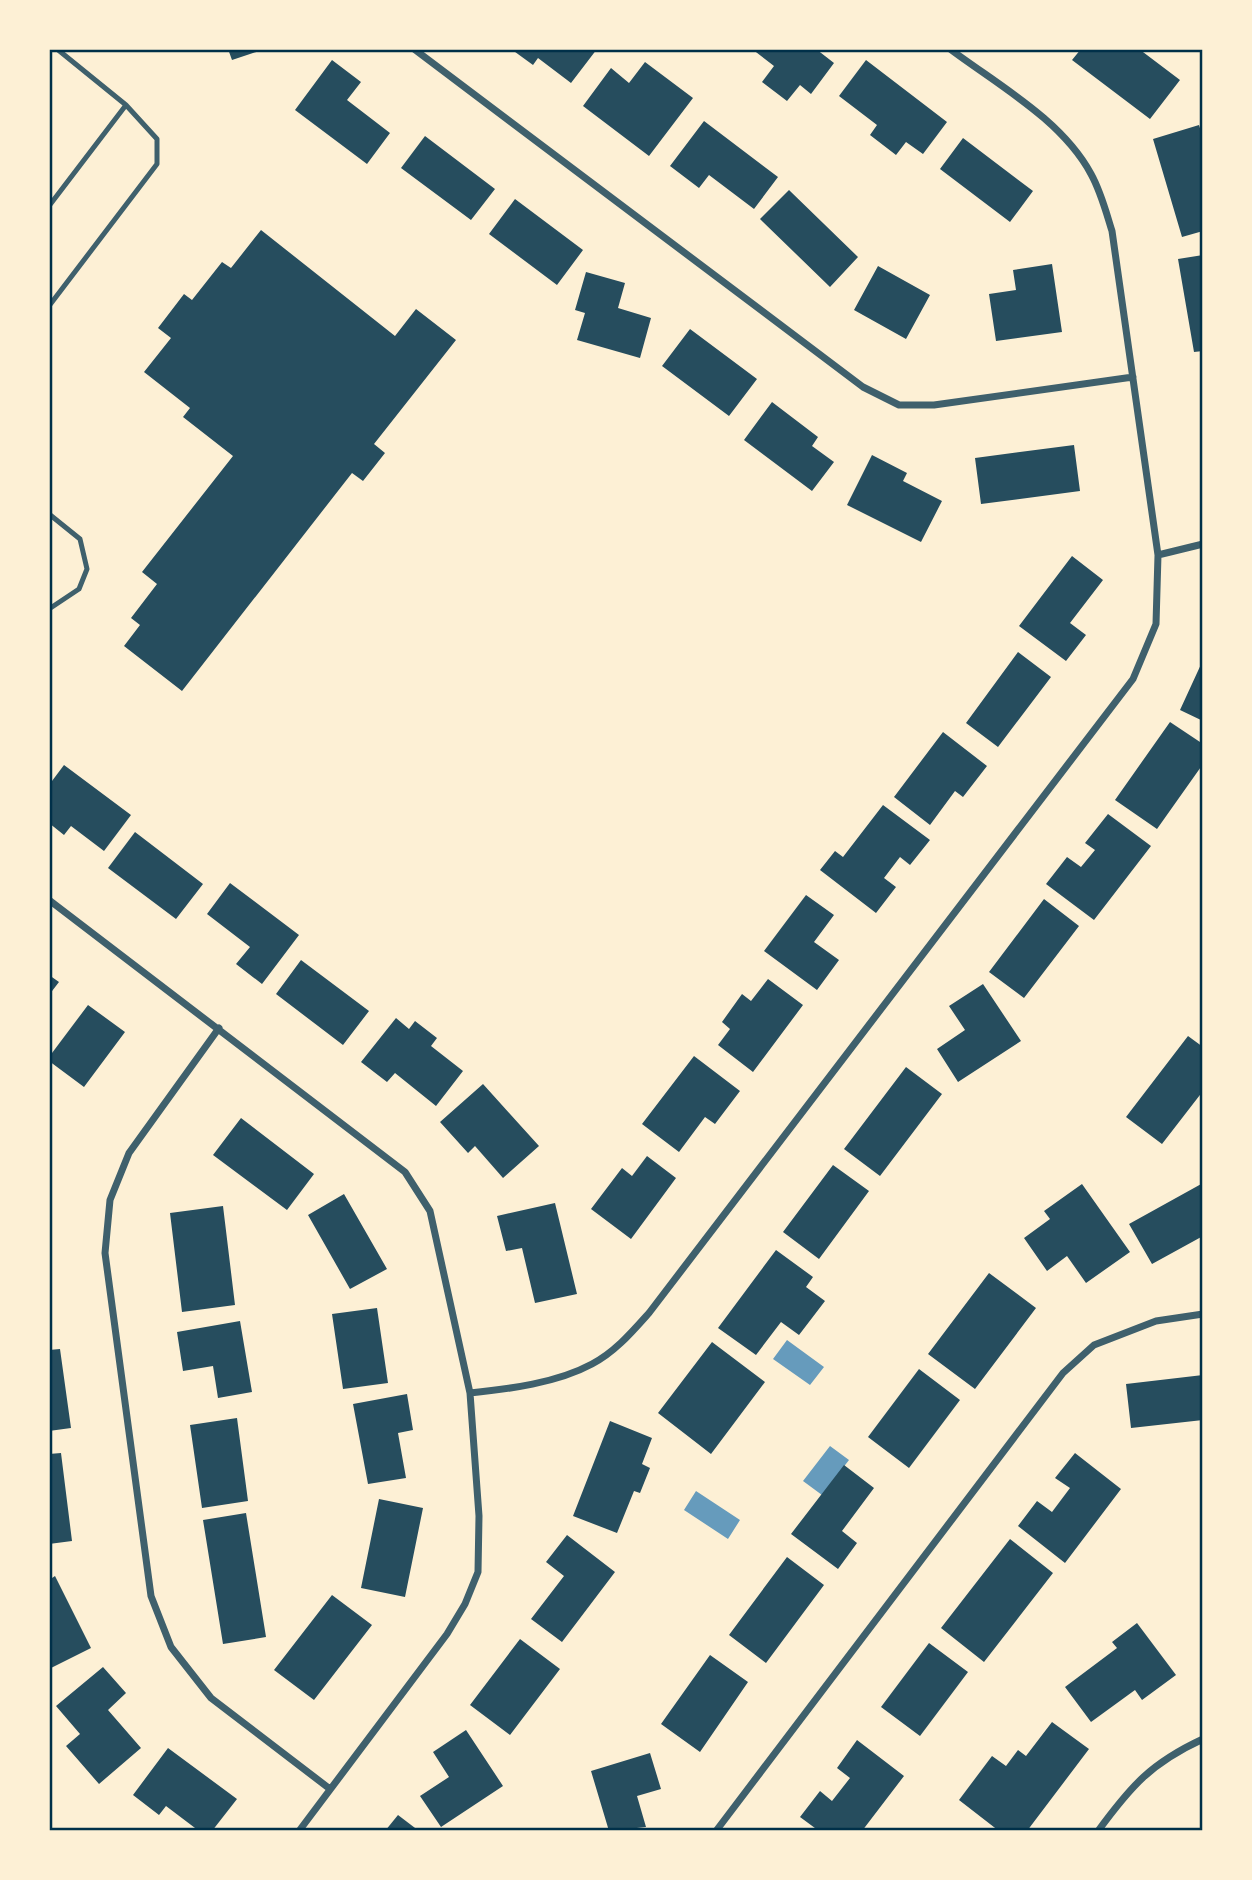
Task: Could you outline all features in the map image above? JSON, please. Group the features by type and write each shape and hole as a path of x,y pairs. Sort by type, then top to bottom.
{"street":[{"path":"414,49 863,387 899,405 934,405 1133,377"},
{"path":"470,1393 520,1388 592,1364 624,1341 649,1313 1133,679 1156,624 1157,555 1112,230 1092,175 1074,148 1050,124 950,49"},
{"path":"1157,555 1203,544"},
{"path":"49,900 405,1172 430,1211 470,1393 479,1516 478,1572 465,1604 447,1634 299,1831"},
{"path":"219,1028 129,1153 110,1200 105,1253 152,1596 171,1647 211,1699 330,1789"},
{"path":"716,1831 1063,1373 1094,1345 1156,1321 1203,1314"},
{"path":"1098,1831 1131,1787 1171,1754 1203,1739"}],"lane":[{"path":"49,306 157,164 157,139 127,105 57,49"},
{"path":"49,206 127,105"},
{"path":"49,514 80,539 87,569 79,589 49,609"}],"water":[{"path":"787,1340 824,1367 810,1385 773,1359"},
{"path":"830,1446 849,1460 822,1495 803,1481"},
{"path":"696,1491 740,1520 728,1539 684,1510"}],"building":[{"path":"228,49 265,49 232,60"},
{"path":"511,49 597,49 571,83 538,58 533,65"},
{"path":"752,49 816,49 834,63 811,94 800,85 787,101 762,82 774,66"},
{"path":"1081,49 1139,49 1180,80 1150,119 1072,60"},
{"path":"332,60 361,82 347,100 390,133 367,164 295,110"},
{"path":"866,60 947,122 923,154 906,142 896,155 870,135 877,125 839,96"},
{"path":"645,62 693,98 649,156 583,106 611,68 629,83"},
{"path":"704,121 778,177 754,209 709,175 699,188 670,166"},
{"path":"1199,125 1203,138 1203,231 1182,237 1153,139"},
{"path":"425,136 495,189 471,220 401,168"},
{"path":"963,138 1033,191 1010,222 940,169"},
{"path":"789,190 858,257 830,287 760,219"},
{"path":"515,199 583,250 557,285 489,234"},
{"path":"261,230 395,336 416,309 456,340 374,444 385,453 363,481 352,473 182,691 124,646 140,625 131,618 157,584 142,572 233,456 183,417 190,408 144,372 171,338 158,328 184,294 192,300 222,262 231,268"},
{"path":"1203,255 1203,351 1194,352 1178,259"},
{"path":"1052,264 1062,332 996,341 989,294 1016,290 1013,270"},
{"path":"878,266 930,295 906,339 854,310"},
{"path":"586,272 625,283 618,308 651,318 640,358 577,340 585,313 575,310"},
{"path":"690,329 757,379 729,416 662,366"},
{"path":"772,402 818,437 812,446 834,462 812,491 744,440"},
{"path":"1074,445 1080,491 981,504 975,458"},
{"path":"872,455 907,473 903,481 942,501 921,542 847,505"},
{"path":"1072,556 1103,580 1070,623 1086,635 1066,661 1019,626"},
{"path":"1018,652 1051,677 998,747 966,723"},
{"path":"1203,660 1203,721 1180,710"},
{"path":"1170,722 1203,744 1203,764 1157,829 1115,800"},
{"path":"943,732 987,766 963,797 955,791 930,825 894,797"},
{"path":"64,765 131,815 104,851 71,826 64,835 49,823 49,785"},
{"path":"883,805 930,840 910,865 900,857 884,878 896,887 876,913 820,870 835,851 843,857"},
{"path":"1108,814 1151,846 1094,920 1046,884 1067,857 1081,867 1095,850 1085,843"},
{"path":"135,832 203,884 176,919 108,868"},
{"path":"230,883 299,935 262,984 236,964 250,947 207,914"},
{"path":"806,895 834,915 814,942 839,960 817,990 764,951"},
{"path":"1044,899 1079,926 1024,998 989,972"},
{"path":"301,960 369,1011 343,1045 276,994"},
{"path":"49,975 59,982 49,995"},
{"path":"768,979 803,1005 753,1072 718,1045 730,1029 722,1022 742,994 751,1001"},
{"path":"983,984 1021,1041 958,1082 937,1049 965,1030 949,1006"},
{"path":"88,1005 125,1032 84,1087 49,1061 49,1057"},
{"path":"396,1018 409,1029 415,1021 437,1038 431,1046 463,1071 436,1106 395,1073 387,1082 361,1062"},
{"path":"1188,1036 1203,1047 1203,1091 1162,1144 1126,1117"},
{"path":"694,1056 740,1091 715,1124 705,1117 679,1152 642,1124"},
{"path":"906,1067 942,1094 880,1176 844,1149"},
{"path":"483,1084 539,1146 503,1178 475,1146 468,1153 440,1122"},
{"path":"241,1118 314,1174 287,1210 213,1155"},
{"path":"647,1156 676,1178 631,1239 591,1209 622,1168 632,1176"},
{"path":"833,1165 869,1191 819,1259 783,1232"},
{"path":"1203,1183 1203,1236 1152,1264 1129,1224"},
{"path":"1082,1184 1130,1252 1086,1283 1067,1256 1047,1271 1024,1238 1050,1219 1044,1211"},
{"path":"344,1194 387,1269 350,1289 308,1215"},
{"path":"555,1203 577,1294 535,1303 522,1248 506,1251 497,1216"},
{"path":"223,1206 235,1305 182,1312 170,1213"},
{"path":"776,1250 813,1277 806,1287 825,1301 799,1335 781,1322 756,1355 718,1328"},
{"path":"989,1273 1036,1308 975,1389 928,1354"},
{"path":"377,1308 388,1383 343,1389 332,1314"},
{"path":"240,1321 252,1392 218,1398 213,1366 183,1371 177,1332"},
{"path":"712,1342 765,1382 711,1454 658,1413"},
{"path":"60,1349 71,1428 49,1431 49,1350"},
{"path":"919,1369 960,1400 909,1468 868,1437"},
{"path":"1203,1375 1203,1420 1131,1428 1126,1384"},
{"path":"407,1394 413,1430 398,1433 406,1478 368,1484 353,1404"},
{"path":"237,1418 248,1501 202,1508 190,1425"},
{"path":"610,1421 652,1438 642,1464 650,1468 640,1493 634,1491 617,1533 573,1516"},
{"path":"61,1453 72,1541 49,1544 49,1454"},
{"path":"1075,1453 1121,1489 1065,1563 1018,1526 1037,1501 1052,1512 1070,1488 1055,1478"},
{"path":"844,1465 874,1488 842,1531 857,1543 838,1569 791,1534"},
{"path":"379,1499 423,1508 405,1597 361,1588"},
{"path":"246,1513 266,1637 223,1644 203,1520"},
{"path":"567,1535 615,1572 562,1642 531,1619 564,1576 546,1562"},
{"path":"1010,1539 1053,1573 984,1662 941,1628"},
{"path":"787,1557 824,1585 766,1663 729,1635"},
{"path":"55,1576 91,1648 49,1669 49,1580"},
{"path":"332,1595 372,1625 314,1700 274,1670"},
{"path":"1137,1623 1176,1675 1142,1700 1135,1690 1091,1722 1065,1687 1117,1648 1112,1642"},
{"path":"520,1639 560,1669 510,1735 470,1705"},
{"path":"929,1643 968,1672 920,1736 881,1707"},
{"path":"710,1655 748,1682 700,1752 661,1724"},
{"path":"103,1667 126,1693 108,1710 141,1748 99,1784 66,1746 80,1734 56,1706"},
{"path":"1052,1722 1089,1749 1027,1831 999,1831 959,1800 992,1756 1006,1766 1018,1750 1026,1756"},
{"path":"466,1730 503,1786 441,1827 420,1796 449,1777 433,1752"},
{"path":"857,1740 904,1776 862,1831 819,1831 800,1817 820,1791 832,1801 850,1778 837,1768"},
{"path":"168,1748 237,1799 212,1831 199,1831 166,1806 159,1815 133,1795"},
{"path":"650,1753 661,1789 637,1796 646,1827 609,1831 591,1771"},
{"path":"398,1815 419,1831 385,1831"}]}
